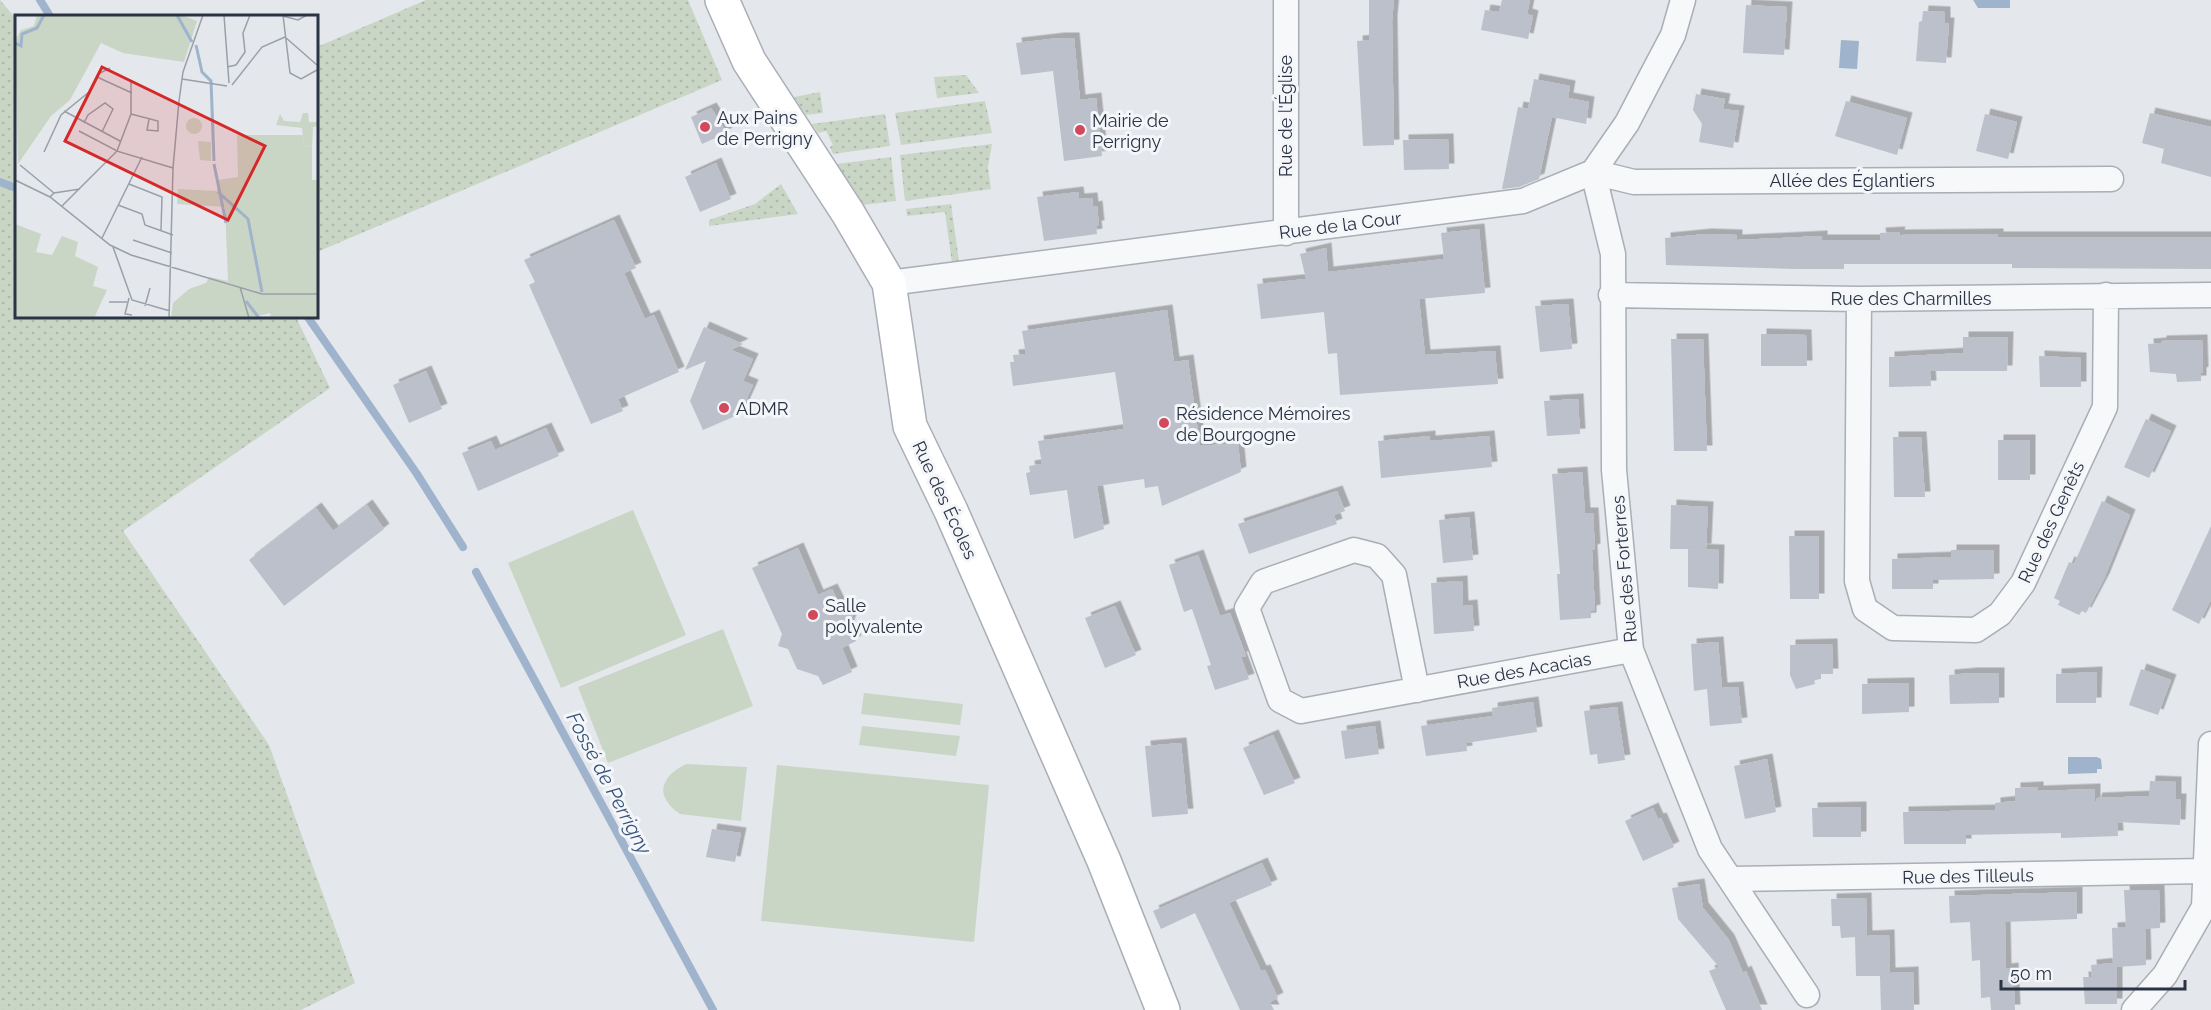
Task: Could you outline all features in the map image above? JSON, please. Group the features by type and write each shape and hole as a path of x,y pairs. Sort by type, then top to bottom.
{"main road":[{"name":"Rue des Écoles","path":"722,0 749,61 848,213 889,283 910,426 951,511 1104,861 1163,1010"}],"street":[{"name":"Rue de l'Église","path":"1286,0 1286,233"},
{"path":"1593,172 1627,123 1659,64 1674,35 1683,0"},
{"name":"Rue de la Cour","path":"889,283 1523,201 1593,172"},
{"name":"Allée des Églantiers","path":"1593,172 1634,182 2111,179"},
{"name":"Rue des Forterres","path":"1593,172 1613,255 1611,295 1614,470 1631,650 1710,849 1807,995"},
{"name":"Rue des Charmilles","path":"1611,295 1858,299 2211,295"},
{"name":"Rue des Genêts","path":"1858,299 1857,581 1865,609 1893,628 1976,630 2000,614 2023,583 2105,407 2106,295"},
{"name":"Rue des Acacias","path":"1417,690 1394,575 1377,556 1354,550 1263,582 1247,608 1280,700 1301,711 1417,690 1631,650"},
{"path":"2134,1010 2165,975 2205,908 2211,744"},
{"name":"Rue des Tilleuls","path":"1730,879 2205,871"}],"green space":[{"path":"0,0 15,18 15,318 296,318 330,388 123,531 269,745 355,983 301,1010 0,1010"},
{"path":"426,0 688,0 722,80 318,252 318,47"},
{"path":"966,75 979,93 937,98 934,77"},
{"path":"820,92 823,113 806,115 794,97"},
{"path":"985,101 992,133 901,145 895,113"},
{"path":"885,114 890,146 833,154 830,147 833,145 826,131 818,133 812,124"},
{"path":"992,144 988,167 991,189 905,201 900,155"},
{"path":"891,157 896,201 863,205 837,164"},
{"path":"781,184 798,214 709,226 709,220 755,204"},
{"path":"951,204 959,261 952,263 945,212 907,216 906,209"},
{"path":"633,510 686,635 561,688 508,563"},
{"path":"723,629 753,706 608,763 578,687"},
{"path":"864,693 963,704 960,725 861,714"},
{"path":"862,726 960,736 956,756 859,745"},
{"path":"686,764 747,767 741,821 680,814 672,807 666,800 664,787 670,775"},
{"path":"777,765 989,785 974,942 761,921"}],"water":[{"path":"1973,0 2010,0 2010,8 1978,8"},
{"path":"1841,40 1859,41 1857,69 1839,68"},
{"path":"2068,757 2101,759 2102,769 2097,769 2097,773 2068,774"}],"building":[{"path":"1369,0 1394,0 1392,21 1394,145 1363,146 1357,41 1369,40"},
{"path":"1502,0 1530,0 1527,14 1533,16 1528,39 1481,30 1485,10 1499,12"},
{"path":"1746,5 1787,7 1784,55 1743,53"},
{"path":"1923,11 1945,12 1945,23 1949,23 1946,63 1916,61 1919,22 1922,21"},
{"path":"1074,38 1080,100 1096,98 1102,156 1064,161 1053,71 1021,75 1016,43"},
{"path":"1534,79 1570,86 1568,98 1589,102 1586,124 1552,117 1539,179 1519,187 1502,189 1518,107 1528,109"},
{"path":"1696,94 1725,99 1723,109 1739,111 1733,148 1699,142 1702,124 1693,110"},
{"path":"1846,101 1907,118 1897,155 1835,136"},
{"name":"Aux Pains de Perrigny","path":"711,108 727,133 702,144 691,117"},
{"path":"2150,113 2211,127 2211,177 2161,163 2164,149 2142,143"},
{"path":"1985,114 2017,122 2008,159 1976,151"},
{"path":"1448,139 1449,169 1404,170 1403,140"},
{"path":"716,163 731,199 700,212 685,177"},
{"path":"1078,192 1079,199 1092,198 1093,207 1097,206 1099,226 1096,226 1097,234 1044,241 1037,197"},
{"path":"614,220 636,268 624,273 645,319 654,315 679,372 618,399 623,411 591,424 529,285 535,282 524,260"},
{"path":"1479,229 1485,293 1419,299 1425,355 1495,351 1498,384 1340,395 1337,353 1328,354 1324,312 1261,319 1257,284 1306,279 1300,254 1326,248 1328,272 1444,259 1441,233"},
{"path":"1900,232 1899,235 1998,234 1998,237 2211,237 2211,269 2012,268 2012,264 1844,264 1844,269 1666,265 1665,238 1706,234 1737,235 1737,240 1822,236 1822,240 1881,240 1880,233"},
{"path":"1568,304 1572,349 1540,352 1535,306"},
{"name":"Résidence Mémoires de Bourgogne","path":"1167,310 1174,362 1188,360 1200,446 1238,443 1241,472 1162,506 1158,486 1145,488 1144,479 1097,486 1104,529 1074,539 1067,490 1030,495 1026,473 1030,472 1029,466 1042,464 1038,441 1124,429 1115,372 1013,386 1010,362 1014,362 1013,355 1026,354 1022,331"},
{"path":"704,327 743,344 731,350 753,359 743,381 753,385 740,414 703,430 690,401 706,361 685,370"},
{"path":"1761,334 1806,335 1807,366 1761,366"},
{"path":"1963,337 2008,337 2007,371 1930,371 1931,386 1889,387 1889,357 1963,353"},
{"path":"1671,339 1703,339 1707,451 1674,451"},
{"path":"2202,340 2201,381 2177,382 2176,374 2150,372 2148,344 2161,343 2161,341"},
{"path":"2039,356 2081,358 2081,387 2040,387"},
{"path":"426,371 442,409 409,423 393,385"},
{"path":"1578,399 1580,434 1547,436 1544,401"},
{"path":"2146,419 2171,431 2149,478 2124,467"},
{"path":"546,428 559,456 478,491 462,453 491,441 495,450"},
{"path":"1430,436 1430,441 1489,436 1492,467 1381,478 1378,441"},
{"path":"1893,437 1921,437 1925,497 1894,497"},
{"path":"1998,440 2030,440 2030,480 1998,480"},
{"path":"1582,472 1585,513 1593,513 1595,610 1591,611 1591,618 1560,620 1557,574 1560,574 1552,474"},
{"path":"1337,491 1345,511 1334,515 1337,524 1249,554 1238,524"},
{"path":"2102,501 2130,515 2104,579 2086,613 2082,611 2079,615 2058,605 2060,601 2054,598 2069,562 2074,564"},
{"path":"367,505 384,529 284,606 249,560 316,508 333,531"},
{"path":"1671,505 1708,507 1706,549 1670,549"},
{"path":"1469,517 1473,560 1443,563 1439,520"},
{"path":"2211,526 2211,600 2199,624 2172,610"},
{"path":"1789,536 1819,536 1819,599 1790,599"},
{"name":"Salle polyvalente","path":"798,548 818,595 832,589 839,603 855,609 849,625 856,641 842,648 852,672 823,685 818,676 797,669 788,649 778,646 782,634 752,568"},
{"path":"1688,549 1719,550 1718,589 1688,587"},
{"path":"1951,550 1994,550 1994,579 1933,580 1933,589 1892,589 1892,559 1951,557"},
{"path":"1198,555 1220,616 1230,613 1246,656 1241,657 1249,679 1215,690 1207,666 1211,665 1192,609 1184,612 1169,565"},
{"path":"1462,581 1463,606 1472,605 1474,631 1434,634 1431,583"},
{"path":"1115,606 1136,655 1105,668 1085,618"},
{"path":"1718,642 1722,688 1738,687 1742,723 1710,726 1707,689 1694,691 1691,644"},
{"path":"1832,644 1833,674 1821,674 1821,679 1814,679 1815,684 1796,689 1790,675 1790,645"},
{"path":"2141,669 2171,680 2158,715 2129,705"},
{"path":"2097,672 2096,703 2056,703 2056,674"},
{"path":"1999,673 1999,703 1950,704 1949,675"},
{"path":"1909,683 1909,712 1862,714 1862,684"},
{"path":"1533,702 1537,732 1466,743 1467,751 1426,756 1421,726 1493,716 1492,708"},
{"path":"1617,707 1625,760 1598,764 1597,754 1590,755 1584,711"},
{"path":"1375,726 1379,754 1345,759 1341,731"},
{"path":"1273,735 1295,783 1264,795 1243,748"},
{"path":"1181,743 1188,814 1152,817 1145,746"},
{"path":"1767,759 1776,812 1745,819 1734,766"},
{"path":"2150,781 2176,782 2176,799 2181,799 2180,825 2117,822 2118,836 2061,838 2061,833 1966,835 1966,844 1904,844 1903,812 1995,810 1995,803 2015,801 2015,788 2038,787 2038,791 2095,789 2095,804 2097,798 2149,796"},
{"path":"1861,807 1861,837 1813,837 1812,808"},
{"path":"1653,808 1658,819 1661,818 1674,847 1643,861 1625,821"},
{"path":"712,829 741,833 735,862 706,857"},
{"path":"1262,863 1272,885 1229,903 1261,971 1265,970 1278,998 1270,1002 1274,1010 1240,1010 1195,913 1161,929 1153,911"},
{"path":"1699,884 1703,908 1729,940 1743,973 1746,971 1762,1010 1726,1010 1709,971 1719,967 1678,919 1672,888"},
{"path":"2124,890 2159,890 2160,928 2145,929 2146,965 2117,967 2117,1004 2085,1004 2083,977 2092,977 2091,965 2113,963 2112,928 2126,927"},
{"path":"2077,892 2077,919 2005,922 2006,969 2013,968 2015,1010 1991,1010 1990,997 1981,998 1980,960 1972,961 1970,922 1950,923 1949,896"},
{"path":"1866,898 1867,936 1889,935 1890,973 1913,972 1914,1010 1881,1010 1880,976 1856,976 1855,937 1841,938 1840,926 1832,926 1831,899"}],"waterway":[{"name":"Fossé de Perrigny","path":"40,0 49,15"},
{"name":"Fossé de Perrigny","path":"0,182 15,188"},
{"name":"Fossé de Perrigny","path":"308,318 417,474 463,547"},
{"name":"Fossé de Perrigny","path":"476,572 713,1010"}],"place":[{"name":"Aux Pains de Perrigny","path":"705,127"},
{"name":"Mairie de Perrigny","path":"1080,130"},
{"name":"ADMR","path":"724,408"},
{"name":"Résidence Mémoires de Bourgogne","path":"1164,423"},
{"name":"Salle polyvalente","path":"813,615"}]}
